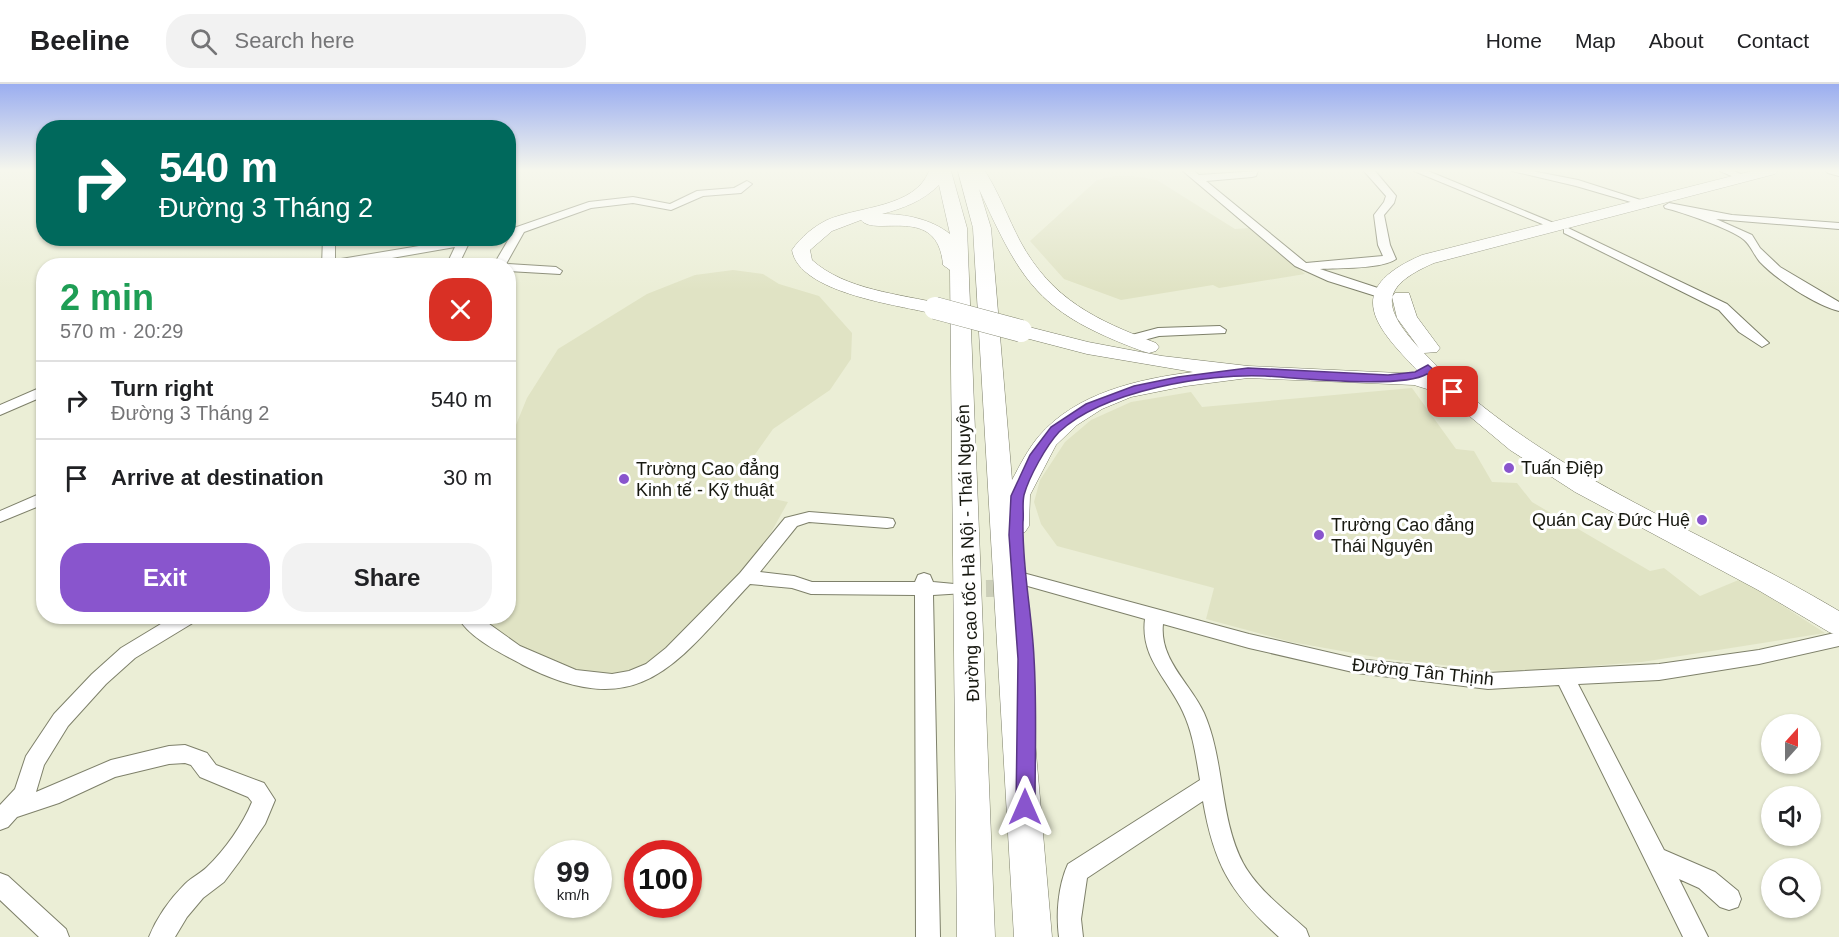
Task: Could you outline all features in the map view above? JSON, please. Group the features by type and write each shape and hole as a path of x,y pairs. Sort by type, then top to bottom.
{"highway":[{"path":"870,211 837,221 808,239 801,250 804,263 817,274 861,290 1087,348 1162,362 1248,372 1327,374 1428,369"},
{"name":"Đường cao tốc Hà Nội - Thái Nguyên","path":"953,211 958,228 964,413 976,937"},
{"name":"Đường cao tốc Hà Nội - Thái Nguyên","path":"977,211 982,228 1033,937"},
{"path":"997,211 1014,245 1033,274 1058,301 1107,332 1162,352 1248,372"},
{"path":"1383,373 1400,358 1400,345 1382,309 1392,296 1418,276 1444,261 1639,211"},
{"path":"819,231 858,221 893,220 929,229 942,236 949,246 951,257 953,337 964,413"},
{"path":"1392,296 1423,340 1447,364 1472,397 1509,438 1550,466 1638,516 1779,589 1839,625"},
{"path":"1393,330 1428,369 1593,476 1839,606"},
{"path":"1423,340 1430,361 1428,369"},
{"path":"1025,829 1026,659 1016,535 1017,496 1036,455 1055,430 1081,412 1115,396 1162,383 1248,372"},
{"path":"1383,373 1428,381 1472,397"}],"street":[{"path":"516,231 573,211"},
{"path":"1234,211 1284,254 1303,266 1350,285 1392,296"},
{"path":"1303,266 1390,259 1384,244 1379,216 1383,211"},
{"path":"1517,211 1562,229 1723,307 1743,329 1762,343"},
{"path":"1683,211 1839,226"},
{"path":"1694,213 1748,237 1756,252 1772,267 1839,307"},
{"path":"376,258 455,246"},
{"path":"516,268 556,271"},
{"path":"1129,340 1158,332 1220,330"},
{"path":"0,411 36,394"},
{"path":"0,517 36,501"},
{"path":"475,624 494,640 512,650 570,675 609,682 634,678 661,665 746,577 791,522 809,517 887,523"},
{"path":"746,577 794,582 811,588 959,584"},
{"name":"Đường Tân Thịnh","path":"1024,584 1049,586 1249,641 1357,666 1488,681 1659,672 1759,657 1839,639"},
{"path":"924,585 928,937"},
{"path":"1155,616 1152,641 1159,660 1193,712 1203,740 1220,828 1233,867 1249,889 1297,937"},
{"path":"6,814 24,794 34,762 62,720 128,653 176,624"},
{"path":"1565,677 1696,937"},
{"path":"6,814 111,769 169,755 185,754 199,759 208,771 256,790 264,800 257,817 216,874 195,890 178,909 161,937"},
{"path":"1071,937 1069,919 1076,872 1212,784"},
{"path":"1658,858 1707,880 1729,899"},
{"path":"0,884 57,937"}],"shaded area":[{"path":"1063,211 1206,211 1235,229 1249,228 1305,274 1219,288 1213,285 1121,300 1064,279 1030,241"},
{"name":"Trường Cao đẳng Kinh tế - Kỹ thuật","path":"733,270 763,274 779,284 819,296 852,333 851,359 830,390 773,429 746,467 735,491 788,502 763,547 744,572 675,644 646,666 616,675 588,675 559,666 496,635 484,624 516,624 516,425 527,398 558,349 647,294 695,275"},
{"name":"Trường Cao đẳng Thái Nguyên","path":"1412,388 1456,449 1474,451 1492,482 1517,483 1532,502 1650,571 1664,568 1700,596 1741,579 1825,633 1642,662 1510,672 1387,659 1291,642 1206,619 1214,588 1057,546 1041,524 1034,502 1040,480 1065,442 1091,420 1131,402 1191,392 1202,407"}],"tunnel":[{"path":"960,589 1024,588"}],"place":[{"name":"Tuấn Điệp","path":"1509,468"},
{"name":"Trường Cao đẳng Kinh tế - Kỹ thuật","path":"624,479"},
{"name":"Quán Cay Đức Huệ","path":"1702,520"},
{"name":"Trường Cao đẳng Thái Nguyên","path":"1319,535"}],"route":[{"path":"1025,807 1026,659 1016,535 1017,496 1036,455 1055,430 1090,406 1138,388 1178,380 1248,372 1388,378 1418,375 1428,369 1453,392"}]}
